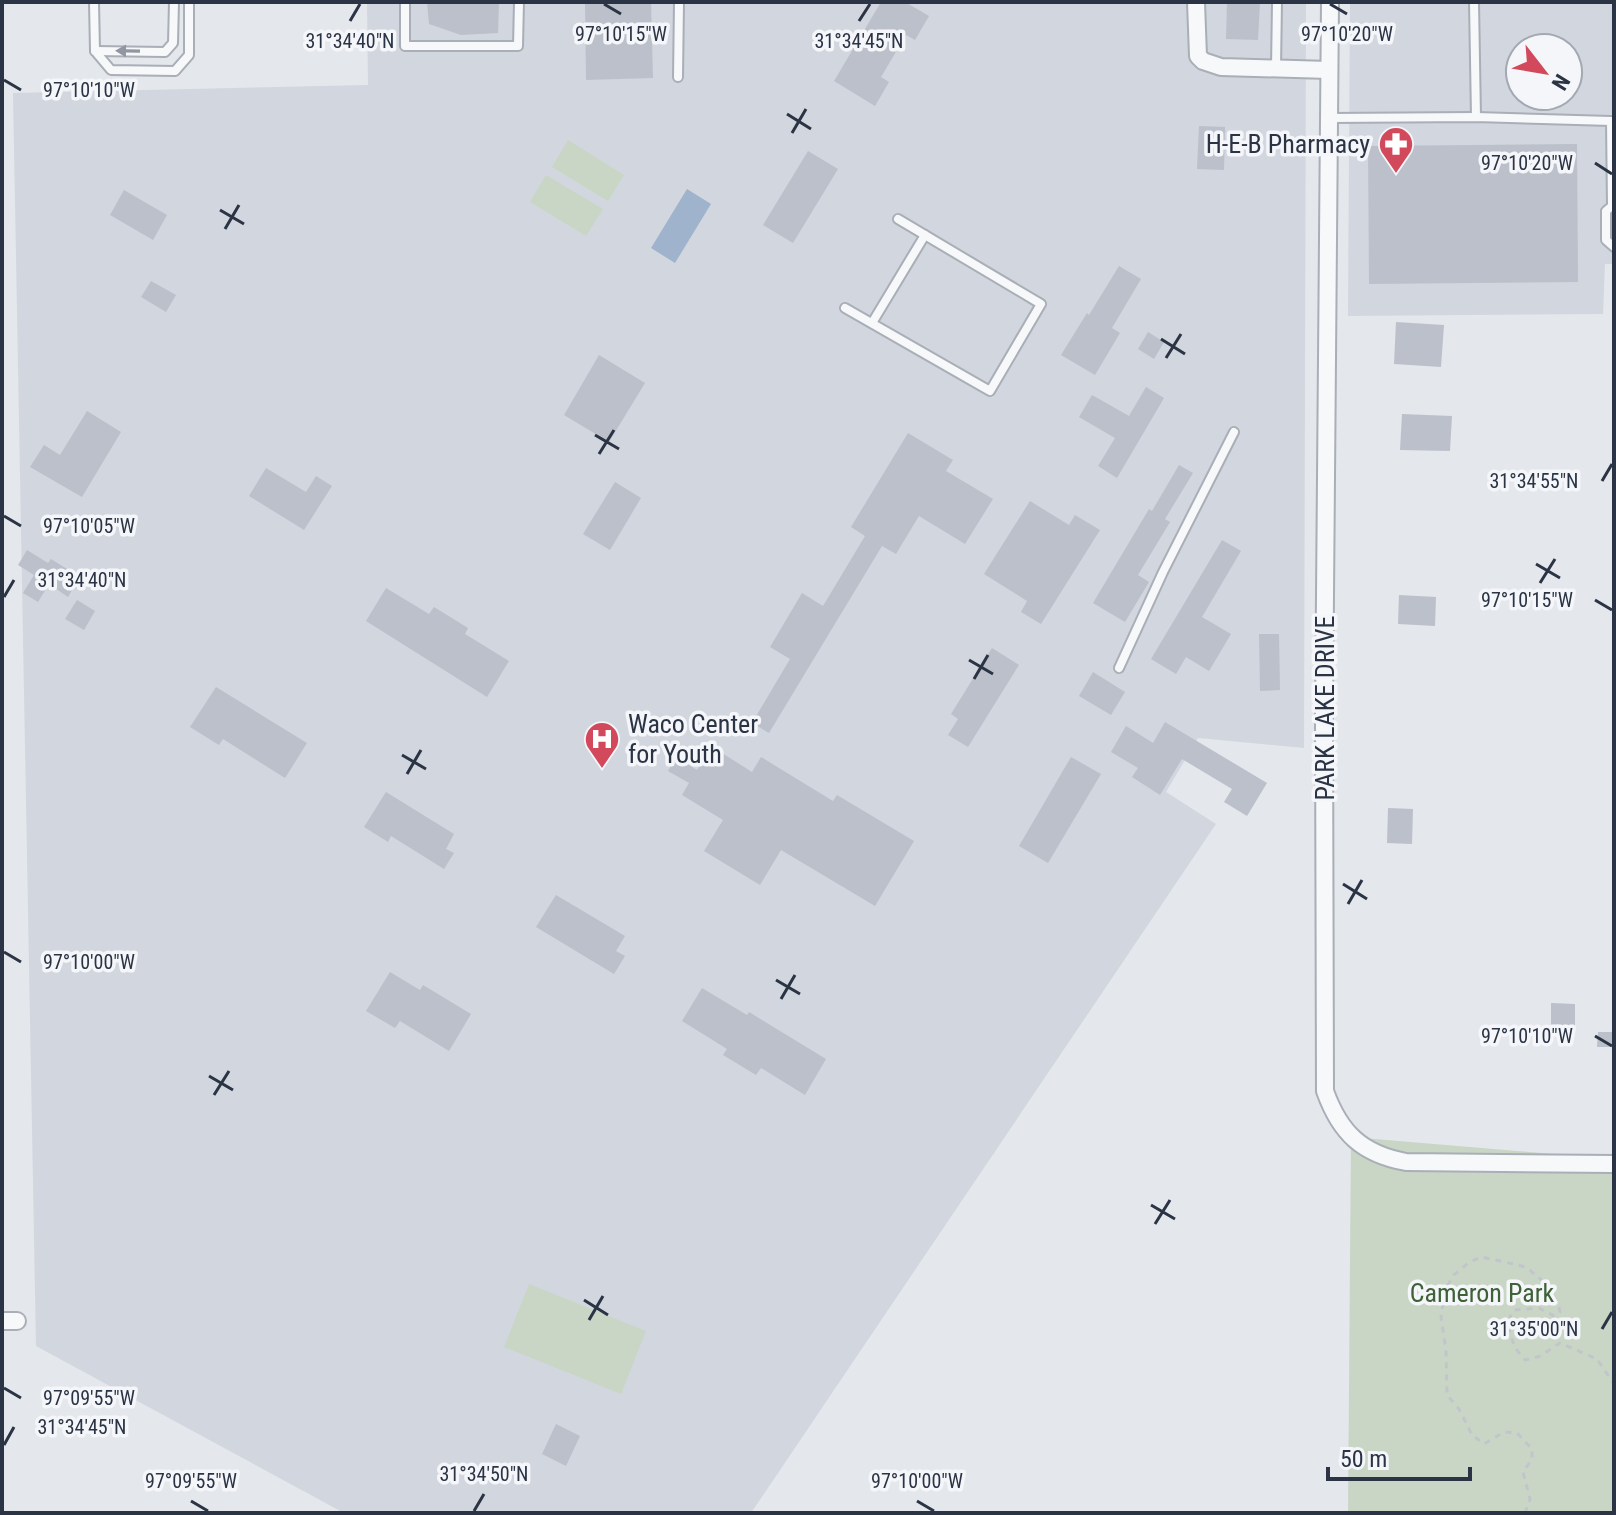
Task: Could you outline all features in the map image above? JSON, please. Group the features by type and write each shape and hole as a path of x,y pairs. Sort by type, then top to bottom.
{"street":[{"path":"1196,2 1198,56 1203,61 1221,67 1329,70"},
{"name":"PARK LAKE DRIVE","path":"1330,2 1324,746 1325,1091 1331,1109 1351,1137 1366,1149 1386,1158 1406,1162 1614,1164"}],"lane":[{"path":"94,2 95,51 111,70 175,71 189,55 189,2"},
{"path":"95,51 165,52 173,43 174,2"},
{"path":"405,2 405,46 518,46 519,2"},
{"path":"678,77 679,2"},
{"path":"1276,68 1277,2"},
{"path":"1474,2 1476,117"},
{"path":"1329,118 1613,119 1613,206 1606,211 1606,240 1614,247"},
{"path":"845,308 990,391 1041,304 898,219"},
{"path":"872,323 925,235"},
{"path":"1119,668 1163,572 1234,432"}],"path":[{"path":"1525,1513 1530,1499 1523,1472 1532,1459 1532,1449 1517,1433 1504,1432 1484,1444 1472,1435 1459,1409 1447,1395 1446,1350 1441,1317 1445,1290 1454,1275 1481,1257 1526,1267 1544,1282 1558,1303 1560,1312 1554,1316 1539,1308 1514,1310 1509,1327 1518,1354 1525,1360 1540,1356 1560,1343 1597,1359 1614,1384"}],"shaded area":[{"name":"Waco Center for Youth","path":"367,2 1306,2 1304,748 1198,738 1166,792 1216,824 751,1513 344,1513 36,1346 13,93 368,85"},
{"path":"1350,2 1614,2 1614,264 1605,264 1603,314 1348,316"}],"green space":[{"path":"568,140 624,175 608,201 552,167"},
{"path":"546,175 603,209 586,236 530,202"},
{"name":"Cameron Park","path":"1351,1137 1614,1159 1614,1513 1348,1513"},
{"path":"529,1284 646,1331 621,1394 504,1347"}],"water":[{"path":"687,189 711,204 675,263 651,248"}],"building":[{"path":"427,2 499,2 498,33 461,35 429,24"},
{"path":"585,2 651,2 653,78 586,80"},
{"path":"881,2 905,2 929,16 915,40 906,35 881,77 889,82 875,106 834,81"},
{"path":"1227,2 1260,2 1258,40 1226,39"},
{"path":"1199,126 1225,127 1224,170 1197,169"},
{"path":"1577,144 1578,282 1369,284 1368,146"},
{"path":"808,151 838,169 793,243 763,225"},
{"path":"124,190 167,215 153,240 110,215"},
{"path":"1119,266 1141,279 1112,328 1120,333 1095,375 1061,355"},
{"path":"151,281 176,295 166,312 141,297"},
{"path":"1396,322 1444,325 1441,367 1394,364"},
{"path":"1148,332 1164,342 1154,359 1138,349"},
{"path":"599,355 645,383 609,442 564,415"},
{"path":"1146,387 1164,398 1117,478 1098,466 1115,438 1079,417 1092,395 1129,416"},
{"path":"87,411 121,432 82,497 30,467 44,445 60,455"},
{"path":"1402,414 1452,416 1450,451 1400,450"},
{"path":"908,433 953,460 946,471 993,499 965,544 919,516 896,554 882,546 769,733 752,723 790,659 770,647 802,593 823,606 865,536 851,527"},
{"path":"1179,465 1193,473 1165,519 1170,522 1138,575 1149,582 1125,622 1093,603"},
{"path":"266,468 306,492 316,476 332,486 304,530 249,496"},
{"path":"615,482 641,498 610,550 583,534"},
{"path":"1030,501 1069,525 1075,515 1100,530 1041,624 1021,612 1027,601 984,574"},
{"path":"1222,540 1241,551 1202,617 1231,634 1209,671 1186,657 1176,674 1151,659"},
{"path":"27,550 48,563 51,559 80,577 68,597 49,584 38,602 23,593 34,575 18,565"},
{"path":"386,588 429,614 434,607 468,628 465,634 509,661 487,697 366,621"},
{"path":"1399,595 1436,597 1435,626 1398,624"},
{"path":"77,600 95,611 84,630 65,619"},
{"path":"1259,634 1279,634 1280,690 1260,691"},
{"path":"992,648 1019,665 968,747 948,735 958,719 951,714"},
{"path":"1093,672 1125,692 1111,715 1079,696"},
{"path":"216,687 307,743 285,778 223,739 219,745 190,727"},
{"path":"1165,722 1267,783 1247,816 1224,802 1232,789 1182,759 1160,795 1132,777 1138,768 1111,752 1126,726 1153,743"},
{"path":"711,746 752,772 761,757 833,801 837,795 914,841 875,906 781,850 760,885 704,851 723,820 682,795 689,783 668,771 676,757 697,770"},
{"path":"1071,757 1101,774 1048,863 1019,846"},
{"path":"386,792 454,834 446,849 454,853 444,869 391,836 388,842 364,827"},
{"path":"1388,808 1413,809 1412,844 1387,843"},
{"path":"556,895 625,936 616,951 625,956 614,974 536,927"},
{"path":"390,972 420,990 423,985 471,1014 449,1051 400,1021 395,1028 366,1011"},
{"path":"702,988 747,1015 749,1012 826,1059 805,1095 761,1068 756,1075 723,1055 727,1049 682,1021"},
{"path":"1551,1003 1575,1004 1575,1026 1551,1026"},
{"path":"1598,1032 1614,1032 1614,1047 1597,1047"},
{"path":"556,1424 580,1436 566,1466 542,1454"}],"place":[{"name":"H-E-B Pharmacy","path":"1396,175"},
{"name":"Waco Center for Youth","path":"602,770"}]}
